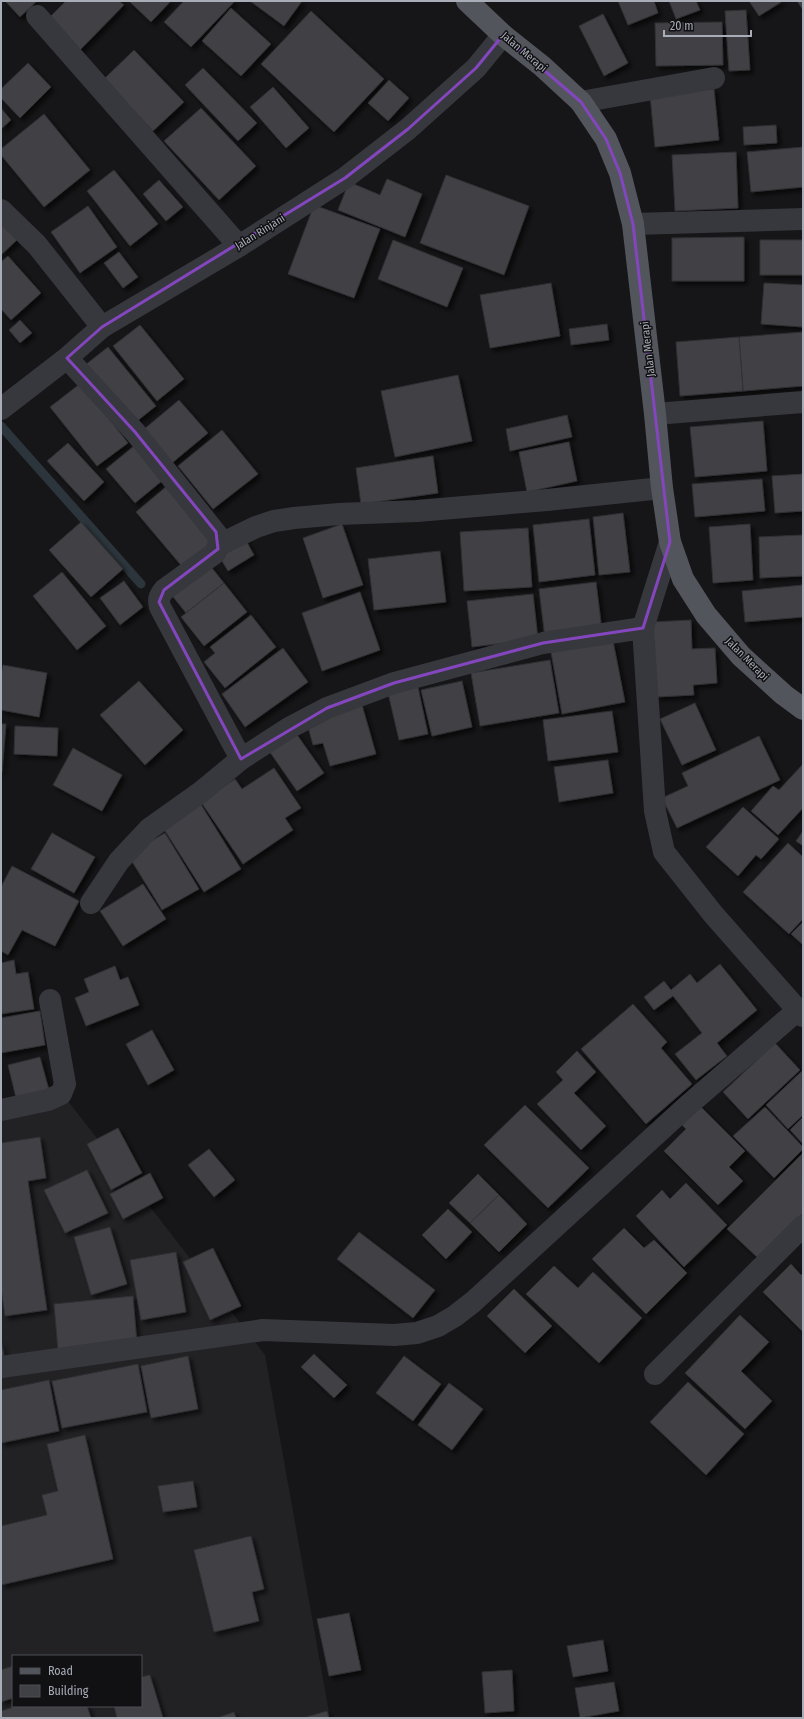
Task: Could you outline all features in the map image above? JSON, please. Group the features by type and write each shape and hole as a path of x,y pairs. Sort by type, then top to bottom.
{"main road":[{"name":"Jalan Merapi","path":"467,1 503,35 542,66 580,102 606,139 620,173 633,224 656,414 662,488 670,542 684,579 706,615 741,656 784,695 803,709"}],"street":[{"path":"37,16 239,246"},
{"name":"Jalan Rinjani","path":"6,406 67,358 102,327 239,246 345,178 408,129 476,68 503,35"},
{"path":"580,102 714,78"},
{"path":"1,210 37,245 102,327"},
{"path":"633,224 803,219"},
{"path":"67,358 135,432 216,532 219,544"},
{"path":"656,414 803,402"},
{"path":"241,759 160,607 159,602 159,598 164,590 214,553 219,544 256,527 274,521 294,518 339,514 424,511 662,488"},
{"path":"1,1367 263,1330 394,1335 417,1333 438,1326 455,1316 473,1302 686,1107 801,1013 714,914 664,852 656,811 643,628 670,542"},
{"path":"91,903 119,861 149,829 201,792 241,759 290,728 327,708 394,683 543,643 643,628"},
{"path":"1,1110 48,1100 61,1094 65,1084 50,1000"},
{"path":"655,1374 803,1226"}],"highlighted area":[{"path":"503,35 581,102 606,139 620,173 633,224 670,542 643,628 543,643 394,683 327,708 241,759 159,602 164,590 218,549 216,532 135,432 67,358 102,327 345,178 408,129 476,68"}],"shaded area":[{"path":"68,1101 265,1355 330,1718 1,1718 1,1118"}],"building":[{"path":"5,1 37,1 20,17"},
{"path":"66,1 119,1 124,5 79,51 47,20"},
{"path":"129,1 171,1 151,22"},
{"path":"184,1 235,1 191,47 164,22"},
{"path":"250,1 302,1 284,26"},
{"path":"618,1 654,1 658,13 628,25"},
{"path":"669,1 696,1 700,10 676,19"},
{"path":"749,1 783,1 759,16"},
{"path":"797,1 803,1 803,10"},
{"path":"231,8 271,44 241,76 202,41"},
{"path":"746,10 750,70 729,71 725,11"},
{"path":"311,11 384,79 334,132 261,64"},
{"path":"603,14 628,63 604,76 579,26"},
{"path":"722,22 723,65 656,66 655,23"},
{"path":"134,50 184,102 153,131 104,79"},
{"path":"28,63 51,87 20,118 1,98 1,89"},
{"path":"203,68 257,123 238,141 185,85"},
{"path":"389,80 409,98 388,121 368,103"},
{"path":"273,87 309,128 286,148 250,107"},
{"path":"714,89 719,140 655,147 650,95"},
{"path":"1,108 11,120 1,129"},
{"path":"201,108 256,166 219,200 164,141"},
{"path":"44,114 90,170 44,207 1,155 1,149"},
{"path":"776,125 777,143 744,145 743,127"},
{"path":"803,147 803,187 751,192 747,152"},
{"path":"736,152 738,208 675,211 672,155"},
{"path":"114,170 158,224 130,246 87,191"},
{"path":"446,175 529,206 504,275 420,243"},
{"path":"387,179 422,194 405,237 338,210 349,182 380,195"},
{"path":"159,180 183,207 166,221 143,194"},
{"path":"314,205 380,229 354,298 288,274"},
{"path":"88,206 117,247 80,273 51,232"},
{"path":"1,221 18,239 1,255"},
{"path":"744,237 744,281 672,281 672,238"},
{"path":"393,240 463,268 447,307 378,279"},
{"path":"760,240 803,240 803,275 760,275"},
{"path":"119,252 138,277 123,288 104,263"},
{"path":"8,256 41,293 11,320 1,309 1,262"},
{"path":"551,283 560,336 490,348 480,295"},
{"path":"764,283 803,285 803,327 761,324"},
{"path":"20,320 32,333 20,343 9,330"},
{"path":"607,324 609,340 571,345 569,329"},
{"path":"140,325 184,379 157,401 113,346"},
{"path":"803,332 803,386 743,391 739,337"},
{"path":"739,337 743,391 680,396 676,342"},
{"path":"108,347 156,406 132,425 84,366"},
{"path":"458,375 472,441 395,457 381,391"},
{"path":"81,383 128,443 97,466 50,407"},
{"path":"179,400 208,433 172,463 143,430"},
{"path":"567,415 572,437 510,451 506,429"},
{"path":"763,421 767,471 695,477 690,427"},
{"path":"222,430 258,474 213,509 178,466"},
{"path":"569,442 577,481 527,492 519,452"},
{"path":"68,443 104,482 84,501 47,461"},
{"path":"134,446 163,480 135,503 106,469"},
{"path":"433,456 438,493 361,504 356,468"},
{"path":"803,474 803,511 775,513 772,476"},
{"path":"762,479 765,511 695,517 692,484"},
{"path":"167,486 216,544 185,570 136,512"},
{"path":"623,513 630,572 599,575 593,517"},
{"path":"589,519 595,575 539,582 533,525"},
{"path":"81,522 123,569 91,597 49,550"},
{"path":"342,524 363,585 323,598 303,538"},
{"path":"750,524 753,580 713,583 709,527"},
{"path":"528,528 532,587 464,591 460,532"},
{"path":"803,535 803,576 760,578 759,537"},
{"path":"244,537 254,555 228,571 217,553"},
{"path":"440,551 446,602 374,610 368,559"},
{"path":"208,563 224,583 186,613 170,593"},
{"path":"62,572 106,626 77,650 33,596"},
{"path":"124,581 143,607 120,625 100,598"},
{"path":"596,582 602,631 545,638 539,589"},
{"path":"224,583 247,612 204,646 181,617"},
{"path":"803,585 803,617 745,622 742,591"},
{"path":"360,592 380,650 322,671 302,613"},
{"path":"533,594 538,639 472,647 467,601"},
{"path":"251,615 276,647 225,688 204,662 215,653 210,647"},
{"path":"691,620 692,649 715,648 717,683 693,685 694,695 656,697 653,622"},
{"path":"613,641 625,702 562,714 551,652"},
{"path":"283,648 308,682 245,727 222,694"},
{"path":"550,660 559,713 480,726 471,673"},
{"path":"3,665 47,673 39,717 1,710 1,674"},
{"path":"139,681 183,730 145,765 100,715"},
{"path":"462,681 472,727 432,736 421,690"},
{"path":"418,687 428,734 399,740 388,693"},
{"path":"695,703 716,750 682,765 660,719"},
{"path":"362,705 376,754 330,766 323,743 313,745 306,720"},
{"path":"612,711 618,752 548,761 543,720"},
{"path":"1,724 6,724 2,772 1,772"},
{"path":"15,726 58,728 57,756 14,754"},
{"path":"293,729 324,773 297,791 267,748"},
{"path":"759,736 780,780 677,828 662,798 688,786 682,773"},
{"path":"73,748 122,775 102,811 53,785"},
{"path":"608,760 613,793 559,802 554,767"},
{"path":"803,764 803,808 778,835 751,811 773,786 779,790"},
{"path":"274,768 301,808 285,818 293,830 243,864 201,802 235,779 242,789"},
{"path":"200,803 241,869 204,892 162,826"},
{"path":"743,807 779,839 761,859 756,855 738,876 706,847"},
{"path":"803,831 803,846 796,841"},
{"path":"52,833 95,857 74,893 31,869"},
{"path":"165,833 199,889 162,910 128,855"},
{"path":"788,843 803,857 803,919 789,934 743,892"},
{"path":"12,866 79,901 55,946 22,930 8,955 1,951 1,887"},
{"path":"143,884 166,919 123,946 100,911"},
{"path":"803,922 803,945 791,934"},
{"path":"14,960 16,974 28,972 34,1009 1,1014 1,963"},
{"path":"720,964 757,1010 717,1043 727,1056 696,1080 675,1054 702,1033 673,996 654,1010 644,997 664,981 671,990 690,974 697,983"},
{"path":"115,966 120,980 128,977 139,1005 86,1026 75,998 89,992 84,979"},
{"path":"633,1004 667,1042 661,1048 692,1084 646,1124 581,1049"},
{"path":"40,1011 45,1045 1,1053 1,1018"},
{"path":"152,1030 174,1070 148,1085 126,1044"},
{"path":"775,1043 800,1070 748,1119 723,1092"},
{"path":"577,1051 596,1072 574,1093 606,1126 581,1150 537,1104 563,1080 556,1072"},
{"path":"40,1057 49,1090 16,1098 8,1065"},
{"path":"802,1071 803,1115 788,1129 766,1105"},
{"path":"698,1104 745,1151 729,1167 743,1181 718,1205 664,1151 686,1129 680,1123"},
{"path":"525,1105 589,1168 548,1208 484,1145"},
{"path":"765,1107 803,1147 803,1149 774,1178 733,1136"},
{"path":"803,1117 803,1144 790,1130"},
{"path":"118,1128 142,1173 111,1190 87,1144"},
{"path":"40,1137 46,1178 28,1181 47,1310 5,1316 1,1288 1,1143"},
{"path":"209,1149 235,1180 214,1197 188,1165"},
{"path":"802,1154 803,1213 758,1258 727,1229"},
{"path":"87,1170 108,1213 65,1233 44,1190"},
{"path":"150,1173 163,1198 123,1219 110,1194"},
{"path":"478,1174 499,1195 470,1223 449,1203"},
{"path":"686,1183 727,1225 684,1267 636,1216 662,1190 670,1199"},
{"path":"499,1195 527,1224 499,1252 470,1223"},
{"path":"448,1209 472,1232 446,1259 422,1235"},
{"path":"110,1227 127,1284 91,1295 74,1237"},
{"path":"624,1228 644,1248 654,1240 687,1273 646,1314 592,1259"},
{"path":"359,1232 435,1290 413,1318 337,1259"},
{"path":"213,1248 241,1306 210,1320 183,1262"},
{"path":"176,1252 186,1312 141,1320 130,1260"},
{"path":"791,1264 801,1275 803,1273 803,1332 763,1292"},
{"path":"554,1266 578,1288 593,1272 642,1318 599,1363 526,1294"},
{"path":"514,1289 552,1326 525,1353 487,1316"},
{"path":"133,1296 137,1344 58,1351 54,1304"},
{"path":"740,1315 769,1342 741,1371 772,1401 745,1429 685,1373"},
{"path":"1,1340 4,1356 1,1356"},
{"path":"314,1354 347,1385 334,1398 301,1367"},
{"path":"188,1356 198,1409 151,1418 141,1366"},
{"path":"404,1356 441,1384 413,1421 376,1393"},
{"path":"138,1364 147,1412 62,1428 52,1381"},
{"path":"49,1380 59,1431 1,1443 1,1390"},
{"path":"688,1382 744,1434 706,1475 650,1422"},
{"path":"449,1383 483,1409 452,1450 418,1425"},
{"path":"85,1435 113,1559 1,1585 1,1526 47,1515 42,1495 58,1491 47,1444"},
{"path":"193,1481 197,1507 163,1512 158,1486"},
{"path":"251,1536 264,1589 252,1592 259,1621 214,1632 194,1550"},
{"path":"349,1613 361,1670 329,1676 317,1619"},
{"path":"603,1640 608,1671 573,1677 567,1646"},
{"path":"12,1666 12,1698 1,1702 1,1670"},
{"path":"512,1670 514,1711 485,1713 482,1672"},
{"path":"150,1675 163,1718 117,1718 114,1707 142,1707 142,1677"},
{"path":"614,1682 619,1711 580,1718 575,1688"},
{"path":"14,1707 87,1707 91,1718 1,1718 1,1711"},
{"path":"327,1711 329,1718 303,1718"},
{"path":"234,1712 236,1718 217,1718"}],"waterway":[{"path":"1,426 141,584"}]}
